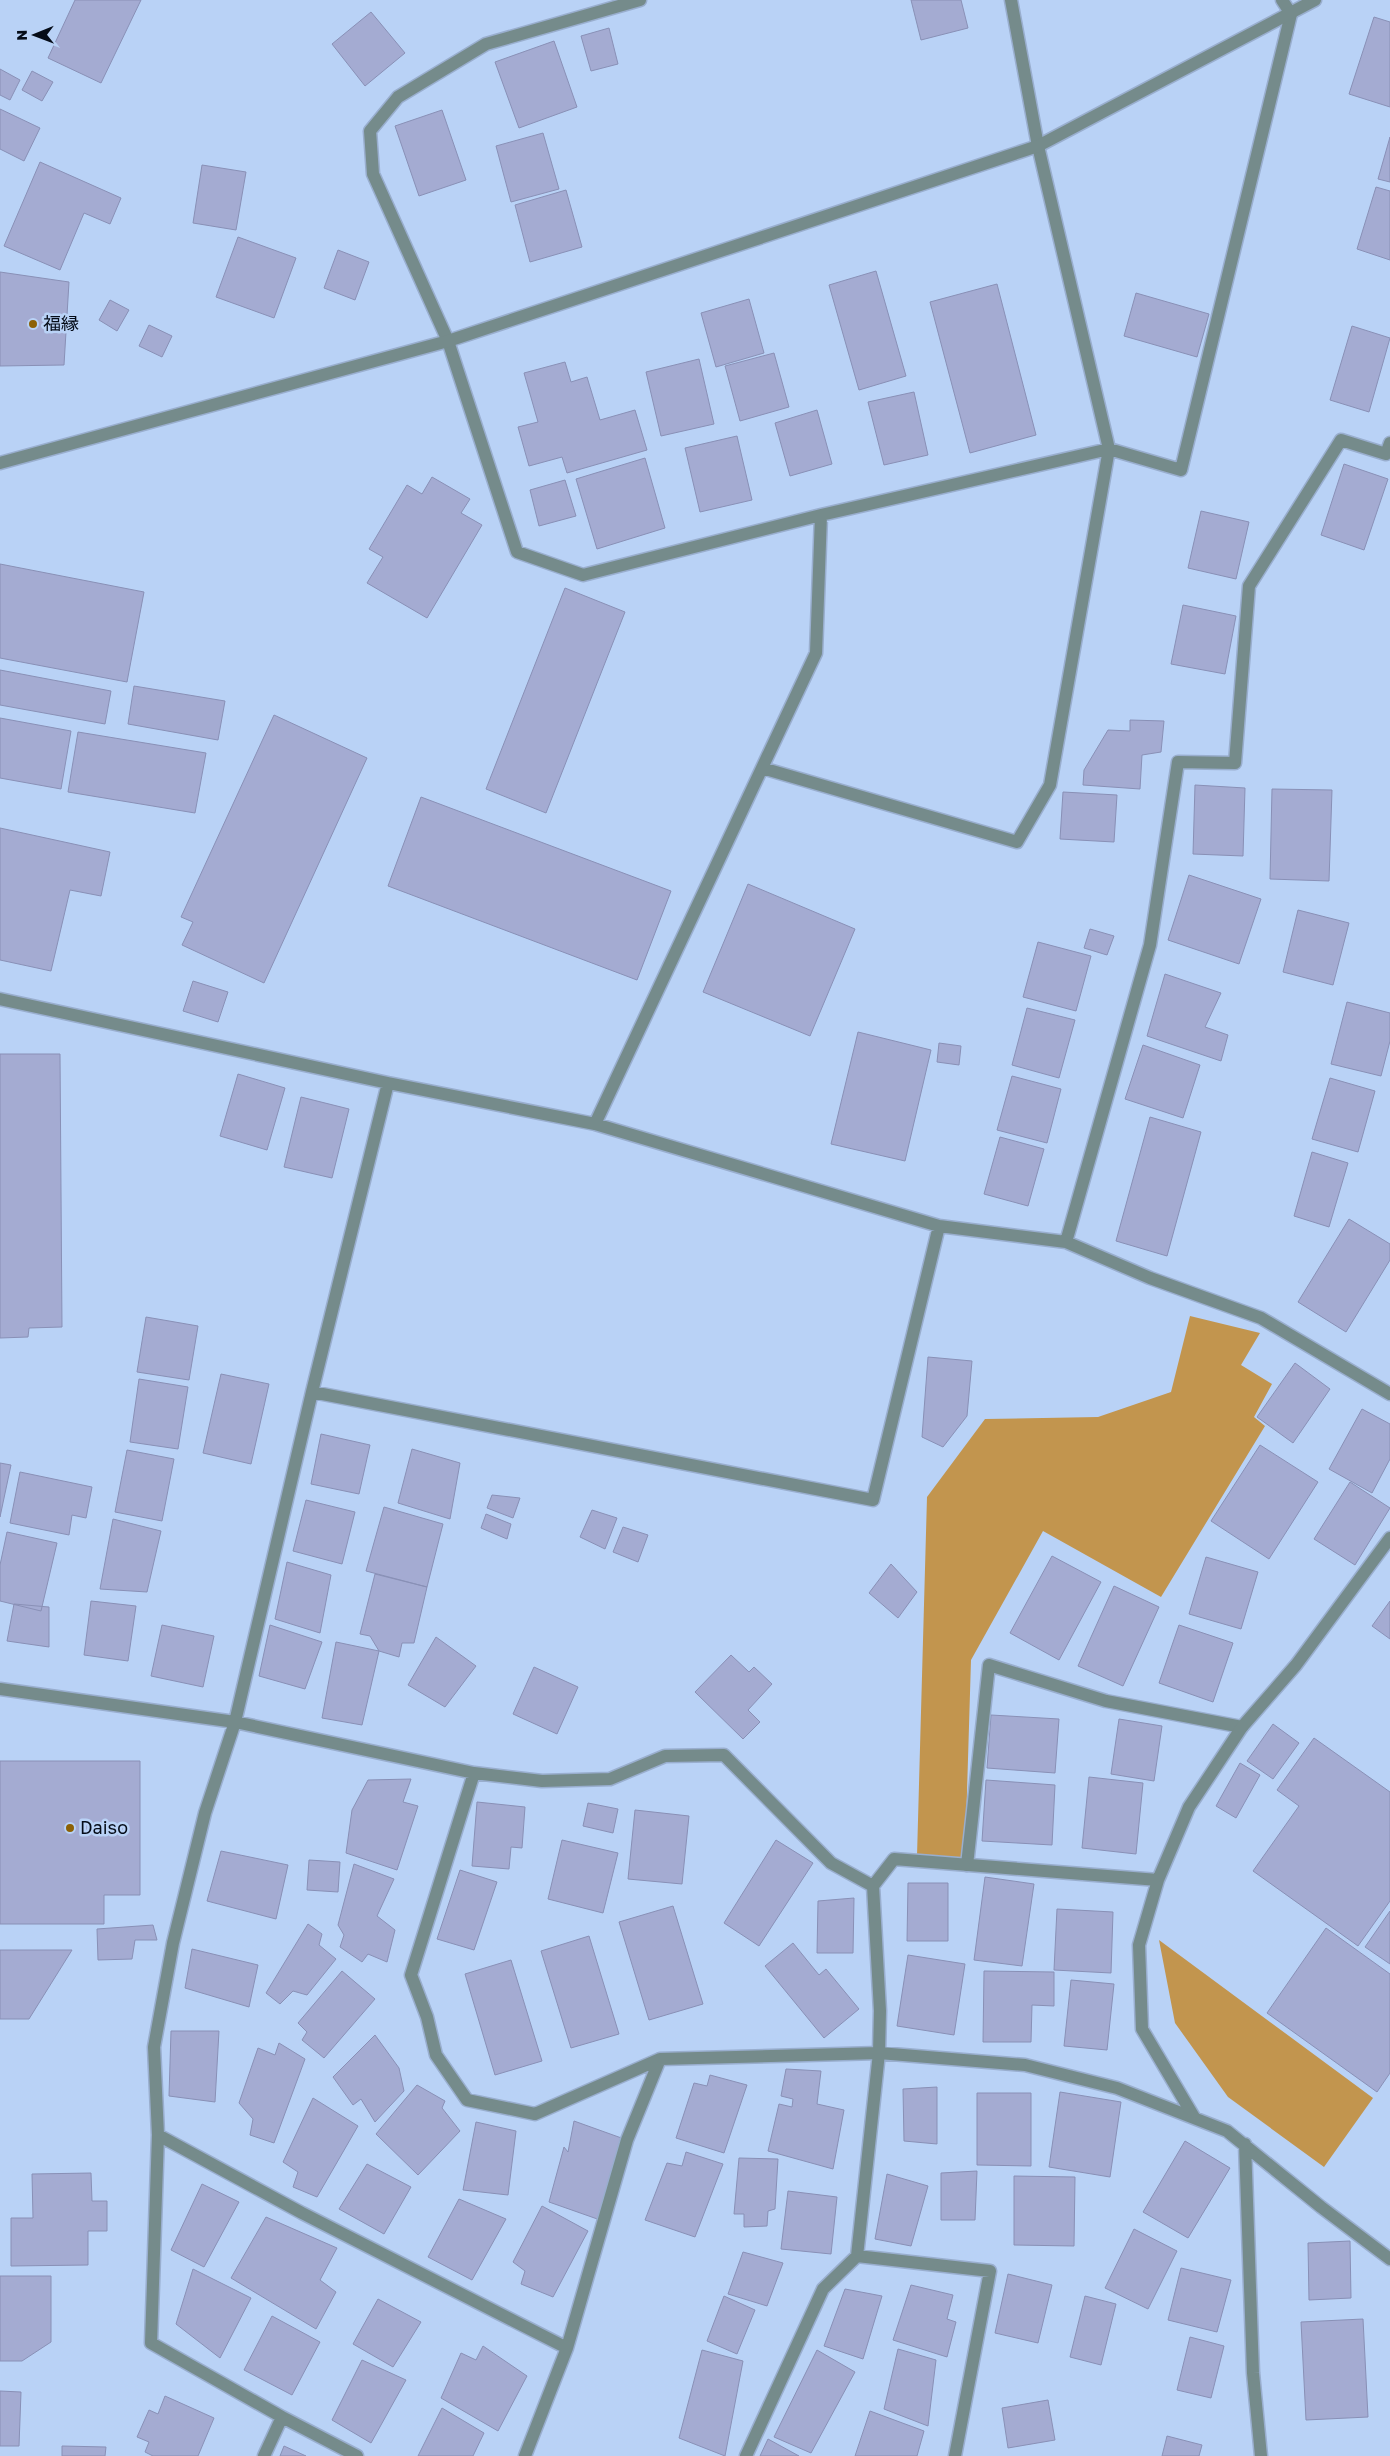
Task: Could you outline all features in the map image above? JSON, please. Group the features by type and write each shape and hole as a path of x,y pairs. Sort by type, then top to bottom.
{"street":[{"path":"640,0 486,44 398,97 370,131 373,174 448,341 517,552 583,575 821,516 1109,449 1181,470 1291,14 1282,0"},
{"path":"762,768 1017,842 1050,786 1109,449 1038,146 1011,0"},
{"path":"0,463 448,341 1038,146 1315,0"},
{"path":"1066,1242 1150,945 1178,762 1235,763 1249,586 1341,440 1386,454 1390,443"},
{"path":"594,1124 816,652 821,516"},
{"path":"0,999 388,1083 594,1124 939,1226 1066,1242 1150,1278 1262,1318 1390,1394"},
{"path":"357,2456 282,2417 151,2343 158,2135 154,2048 173,1943 205,1813 235,1722 312,1392 388,1083"},
{"path":"312,1392 873,1500 939,1226"},
{"path":"1194,2117 1142,2029 1139,1945 1158,1880 1190,1807 1242,1727 1296,1665 1390,1538"},
{"path":"967,1865 989,1665 1106,1701 1242,1727"},
{"path":"0,1689 235,1722 474,1772 542,1781 610,1779 665,1756 724,1755 831,1863 872,1886"},
{"path":"474,1772 411,1975 427,2017 436,2055 466,2100 535,2114 660,2059 879,2053 1024,2065 1117,2088 1227,2131 1321,2207 1390,2259"},
{"path":"746,2456 823,2289 857,2256 879,2053 880,2011 872,1886 894,1860 1158,1880"},
{"path":"525,2456 567,2348 627,2140 660,2059"},
{"path":"158,2135 302,2213 567,2348"},
{"path":"1244,2144 1253,2373 1261,2456"},
{"path":"857,2256 990,2271 955,2456"},
{"path":"264,2456 282,2417"}],"shaded area":[{"path":"1190,1316 1260,1333 1241,1365 1272,1384 1254,1417 1265,1426 1161,1597 1043,1531 971,1660 965,1858 917,1856 927,1497 985,1419 1098,1417 1171,1392"},
{"path":"1159,1940 1373,2098 1324,2167 1228,2097 1175,2023"}],"building":[{"path":"75,0 141,0 101,83 48,58"},
{"path":"911,0 961,0 968,28 921,40"},
{"path":"371,12 405,53 365,86 332,44"},
{"path":"1374,17 1390,22 1390,107 1349,94"},
{"path":"609,28 618,64 591,71 581,36"},
{"path":"554,41 577,107 519,128 495,62"},
{"path":"0,69 20,80 10,100 0,95"},
{"path":"32,71 53,82 42,101 22,90"},
{"path":"0,109 40,128 24,161 0,149"},
{"path":"442,110 466,180 419,196 395,126"},
{"path":"543,133 559,189 511,202 496,146"},
{"path":"1390,137 1390,182 1378,179"},
{"path":"40,162 121,198 110,224 84,213 60,270 4,246"},
{"path":"202,165 246,172 236,230 193,223"},
{"path":"1376,187 1390,191 1390,260 1357,249"},
{"path":"566,190 582,247 530,262 515,205"},
{"path":"238,237 296,258 274,318 216,297"},
{"path":"338,250 369,262 355,300 324,288"},
{"path":"876,271 906,376 859,390 829,285"},
{"name":"福縁","path":"0,272 69,282 64,365 0,366"},
{"path":"997,284 1036,435 970,453 930,302"},
{"path":"1136,293 1209,314 1197,357 1124,336"},
{"path":"749,299 764,353 716,367 701,313"},
{"path":"110,300 129,310 117,331 99,320"},
{"path":"149,325 172,336 162,357 139,346"},
{"path":"1352,326 1390,338 1369,412 1330,400"},
{"path":"774,353 789,407 740,421 725,366"},
{"path":"699,359 714,424 661,436 646,372"},
{"path":"565,362 571,382 587,377 600,420 635,410 647,450 567,473 562,457 529,466 518,427 538,422 524,373"},
{"path":"914,392 928,455 884,465 868,402"},
{"path":"817,410 832,464 790,476 775,423"},
{"path":"737,436 752,500 700,512 685,448"},
{"path":"645,458 665,528 597,549 576,479"},
{"path":"1344,464 1388,479 1364,550 1321,535"},
{"path":"432,477 470,499 461,513 482,525 427,618 367,583 383,557 369,549 407,485 422,494"},
{"path":"565,480 576,516 539,526 530,490"},
{"path":"1201,511 1249,522 1236,579 1188,568"},
{"path":"0,564 144,592 127,682 0,658"},
{"path":"565,588 625,612 546,813 486,789"},
{"path":"1183,605 1236,616 1225,674 1171,664"},
{"path":"0,670 111,691 105,724 0,705"},
{"path":"134,686 225,701 218,740 128,724"},
{"path":"274,715 367,758 264,983 182,945 193,922 181,917"},
{"path":"0,718 71,731 61,789 0,778"},
{"path":"1130,720 1164,721 1161,752 1142,755 1140,789 1083,785 1084,770 1108,730 1130,731"},
{"path":"78,732 206,753 195,813 68,792"},
{"path":"1195,785 1245,788 1243,856 1193,854"},
{"path":"1272,789 1332,790 1329,881 1270,879"},
{"path":"1063,792 1117,795 1114,842 1060,839"},
{"path":"421,797 671,891 637,980 388,886"},
{"path":"0,828 110,852 101,896 70,890 51,971 0,960"},
{"path":"1189,875 1261,899 1239,964 1168,940"},
{"path":"748,884 855,929 810,1036 703,992"},
{"path":"1298,910 1349,923 1333,985 1283,972"},
{"path":"1090,929 1114,936 1107,955 1084,948"},
{"path":"1038,942 1091,956 1076,1011 1023,997"},
{"path":"1165,974 1221,993 1205,1027 1228,1035 1221,1061 1147,1036"},
{"path":"193,981 228,992 218,1022 183,1011"},
{"path":"1347,1002 1390,1013 1390,1041 1381,1076 1331,1064"},
{"path":"1027,1008 1075,1020 1059,1078 1012,1065"},
{"path":"858,1032 931,1050 905,1161 831,1144"},
{"path":"939,1043 961,1046 959,1065 937,1062"},
{"path":"1143,1045 1200,1065 1183,1118 1125,1099"},
{"path":"0,1054 60,1054 62,1327 29,1328 28,1337 0,1338"},
{"path":"238,1074 285,1088 267,1150 220,1136"},
{"path":"1012,1076 1061,1089 1047,1143 997,1130"},
{"path":"1330,1078 1375,1091 1358,1152 1312,1139"},
{"path":"301,1097 349,1109 332,1178 284,1167"},
{"path":"1150,1117 1201,1132 1167,1256 1116,1241"},
{"path":"1000,1137 1044,1149 1028,1206 984,1194"},
{"path":"1312,1152 1348,1163 1329,1227 1294,1216"},
{"path":"1349,1219 1390,1244 1390,1260 1346,1332 1298,1302"},
{"path":"146,1317 198,1326 189,1380 137,1372"},
{"path":"928,1357 972,1361 967,1416 943,1447 922,1437"},
{"path":"1295,1363 1330,1389 1293,1443 1257,1417"},
{"path":"221,1374 269,1384 251,1464 203,1453"},
{"path":"139,1379 188,1387 178,1449 130,1442"},
{"path":"1362,1409 1390,1424 1390,1459 1372,1493 1329,1469"},
{"path":"321,1434 370,1445 359,1494 311,1484"},
{"path":"1260,1445 1318,1482 1269,1559 1211,1521"},
{"path":"412,1449 460,1463 450,1519 398,1503"},
{"path":"127,1450 174,1459 162,1521 115,1512"},
{"path":"0,1463 11,1465 0,1517"},
{"path":"20,1472 92,1487 86,1518 72,1515 69,1535 10,1523"},
{"path":"1350,1482 1390,1508 1355,1565 1314,1539"},
{"path":"492,1495 520,1498 513,1518 487,1508"},
{"path":"306,1500 355,1512 342,1564 293,1551"},
{"path":"384,1507 443,1524 427,1587 366,1571"},
{"path":"592,1510 617,1518 605,1549 580,1537"},
{"path":"486,1514 511,1524 507,1539 481,1528"},
{"path":"113,1519 161,1531 147,1592 100,1589"},
{"path":"623,1527 648,1535 638,1562 613,1552"},
{"path":"7,1532 57,1543 41,1611 0,1601 0,1565"},
{"path":"1052,1556 1101,1582 1059,1660 1010,1633"},
{"path":"1206,1557 1258,1572 1241,1629 1189,1614"},
{"path":"287,1562 331,1575 320,1633 275,1619"},
{"path":"891,1564 917,1592 898,1618 869,1593"},
{"path":"375,1574 427,1587 414,1643 402,1643 399,1657 379,1651 370,1636 360,1634"},
{"path":"1114,1586 1159,1607 1123,1686 1078,1666"},
{"path":"91,1601 136,1606 128,1661 84,1655"},
{"path":"1390,1601 1390,1639 1372,1626"},
{"path":"14,1604 49,1607 49,1647 7,1641"},
{"path":"162,1625 214,1636 203,1687 151,1676"},
{"path":"270,1625 322,1642 305,1689 259,1676"},
{"path":"1179,1625 1233,1643 1213,1702 1159,1683"},
{"path":"436,1637 476,1666 445,1707 408,1685"},
{"path":"336,1642 379,1651 362,1725 322,1718"},
{"path":"731,1655 749,1672 754,1667 772,1684 748,1710 760,1722 743,1739 695,1692"},
{"path":"534,1667 578,1687 557,1734 513,1714"},
{"path":"991,1715 1059,1719 1055,1773 987,1768"},
{"path":"1119,1719 1162,1726 1154,1781 1111,1774"},
{"path":"1273,1724 1299,1743 1273,1779 1247,1761"},
{"path":"1314,1738 1390,1792 1390,1901 1358,1946 1253,1871 1299,1806 1277,1790"},
{"name":"Daiso","path":"0,1761 140,1761 140,1895 104,1895 104,1924 0,1924"},
{"path":"1240,1763 1260,1775 1236,1818 1216,1806"},
{"path":"1089,1777 1143,1783 1136,1854 1082,1848"},
{"path":"411,1779 403,1802 418,1806 397,1870 346,1853 352,1810 368,1780"},
{"path":"986,1780 1055,1785 1052,1845 982,1841"},
{"path":"477,1802 525,1807 522,1848 511,1847 509,1869 472,1866"},
{"path":"588,1803 618,1809 613,1833 583,1826"},
{"path":"635,1810 689,1816 682,1884 628,1879"},
{"path":"562,1840 618,1853 603,1913 548,1899"},
{"path":"776,1840 813,1863 759,1946 724,1923"},
{"path":"221,1851 288,1865 276,1919 207,1901"},
{"path":"309,1860 340,1862 338,1892 307,1890"},
{"path":"354,1864 394,1879 377,1916 395,1930 387,1962 368,1954 362,1962 340,1947 344,1935 338,1925"},
{"path":"460,1870 497,1882 474,1950 437,1939"},
{"path":"985,1877 1034,1884 1022,1966 974,1960"},
{"path":"908,1883 948,1883 948,1941 907,1941"},
{"path":"854,1898 853,1953 817,1953 818,1901"},
{"path":"673,1906 703,2004 649,2020 619,1922"},
{"path":"1057,1909 1113,1912 1111,1973 1054,1970"},
{"path":"1390,1911 1390,1964 1365,1947"},
{"path":"308,1924 322,1934 319,1945 336,1959 307,1995 293,1991 280,2004 266,1993"},
{"path":"153,1925 157,1940 135,1940 132,1959 98,1960 97,1929"},
{"path":"1326,1928 1390,1974 1390,2073 1377,2092 1267,2013"},
{"path":"589,1936 619,2034 571,2048 541,1951"},
{"path":"793,1943 819,1975 826,1969 859,2009 824,2038 765,1966"},
{"path":"192,1949 258,1965 249,2007 185,1988"},
{"path":"0,1950 72,1950 29,2019 0,2019"},
{"path":"908,1955 965,1964 954,2035 897,2026"},
{"path":"511,1960 542,2061 495,2075 465,1974"},
{"path":"342,1971 375,1999 324,2058 302,2040 307,2032 298,2023"},
{"path":"984,1971 1054,1972 1054,2006 1032,2005 1031,2042 983,2042"},
{"path":"1071,1980 1114,1984 1107,2050 1064,2046"},
{"path":"171,2031 219,2031 215,2102 169,2096"},
{"path":"375,2035 399,2068 404,2091 375,2122 361,2099 353,2105 333,2077"},
{"path":"279,2043 305,2059 274,2143 250,2135 253,2119 239,2103 258,2048 275,2055"},
{"path":"786,2069 821,2071 817,2104 844,2110 833,2169 768,2151 779,2104 792,2107 793,2099 781,2096"},
{"path":"710,2075 747,2085 724,2153 676,2138 694,2083 707,2086"},
{"path":"417,2085 445,2101 442,2108 460,2131 418,2175 376,2134"},
{"path":"937,2087 937,2144 904,2141 903,2089"},
{"path":"1060,2092 1121,2102 1110,2177 1049,2167"},
{"path":"977,2093 1031,2093 1031,2166 977,2165"},
{"path":"313,2098 358,2126 317,2197 293,2187 298,2172 283,2162"},
{"path":"574,2121 627,2140 603,2221 549,2202 564,2147 568,2152"},
{"path":"476,2122 516,2131 508,2195 463,2190"},
{"path":"1185,2141 1230,2168 1188,2238 1143,2212"},
{"path":"686,2152 723,2164 695,2237 645,2220 667,2163 682,2166"},
{"path":"739,2158 778,2159 775,2209 768,2211 767,2226 744,2227 744,2214 734,2214"},
{"path":"367,2164 411,2187 384,2234 339,2209"},
{"path":"977,2171 975,2220 941,2220 941,2173"},
{"path":"91,2173 92,2201 107,2201 107,2231 88,2231 88,2265 11,2266 11,2218 33,2218 32,2174"},
{"path":"887,2174 928,2186 911,2246 875,2239"},
{"path":"1014,2176 1075,2177 1074,2246 1014,2245"},
{"path":"202,2184 239,2202 204,2267 171,2250"},
{"path":"788,2191 837,2197 831,2254 781,2249"},
{"path":"459,2199 506,2219 472,2280 428,2257"},
{"path":"542,2206 588,2231 553,2297 521,2284 525,2271 513,2262"},
{"path":"266,2217 337,2248 320,2280 336,2292 316,2329 231,2278"},
{"path":"1134,2229 1177,2251 1148,2309 1105,2288"},
{"path":"1350,2241 1351,2298 1309,2300 1308,2243"},
{"path":"743,2252 783,2263 767,2306 728,2294"},
{"path":"1181,2268 1231,2280 1217,2332 1168,2320"},
{"path":"193,2269 251,2298 220,2358 176,2324"},
{"path":"1008,2274 1052,2285 1038,2343 995,2333"},
{"path":"0,2276 51,2276 51,2342 22,2361 0,2361"},
{"path":"911,2285 953,2295 947,2319 956,2322 947,2357 893,2340"},
{"path":"845,2289 882,2296 863,2359 824,2346"},
{"path":"724,2296 755,2310 737,2354 707,2341"},
{"path":"1085,2296 1116,2304 1101,2365 1070,2357"},
{"path":"378,2299 421,2322 393,2367 353,2344"},
{"path":"272,2316 320,2342 292,2395 244,2370"},
{"path":"1363,2319 1368,2417 1306,2420 1301,2322"},
{"path":"1190,2337 1224,2346 1211,2398 1177,2390"},
{"path":"483,2346 527,2376 498,2431 441,2398 461,2353 476,2360"},
{"path":"898,2349 936,2360 928,2426 884,2409"},
{"path":"702,2350 743,2361 725,2456 679,2438"},
{"path":"817,2350 855,2372 811,2453 774,2437"},
{"path":"362,2360 406,2380 371,2443 332,2420"},
{"path":"0,2391 21,2392 19,2446 0,2446"},
{"path":"165,2396 214,2418 198,2456 153,2456 145,2452 149,2442 137,2437 149,2410 158,2414"},
{"path":"1048,2400 1055,2440 1008,2448 1002,2408"},
{"path":"442,2408 484,2433 473,2456 418,2456"},
{"path":"870,2411 924,2431 917,2456 855,2456"},
{"path":"1167,2436 1202,2445 1199,2456 1162,2456"},
{"path":"768,2439 799,2456 760,2456"},
{"path":"62,2446 106,2447 105,2456 62,2456"},
{"path":"284,2446 306,2456 280,2456"}],"place":[{"name":"福縁","path":"33,324"},
{"name":"Daiso","path":"70,1828"}]}
